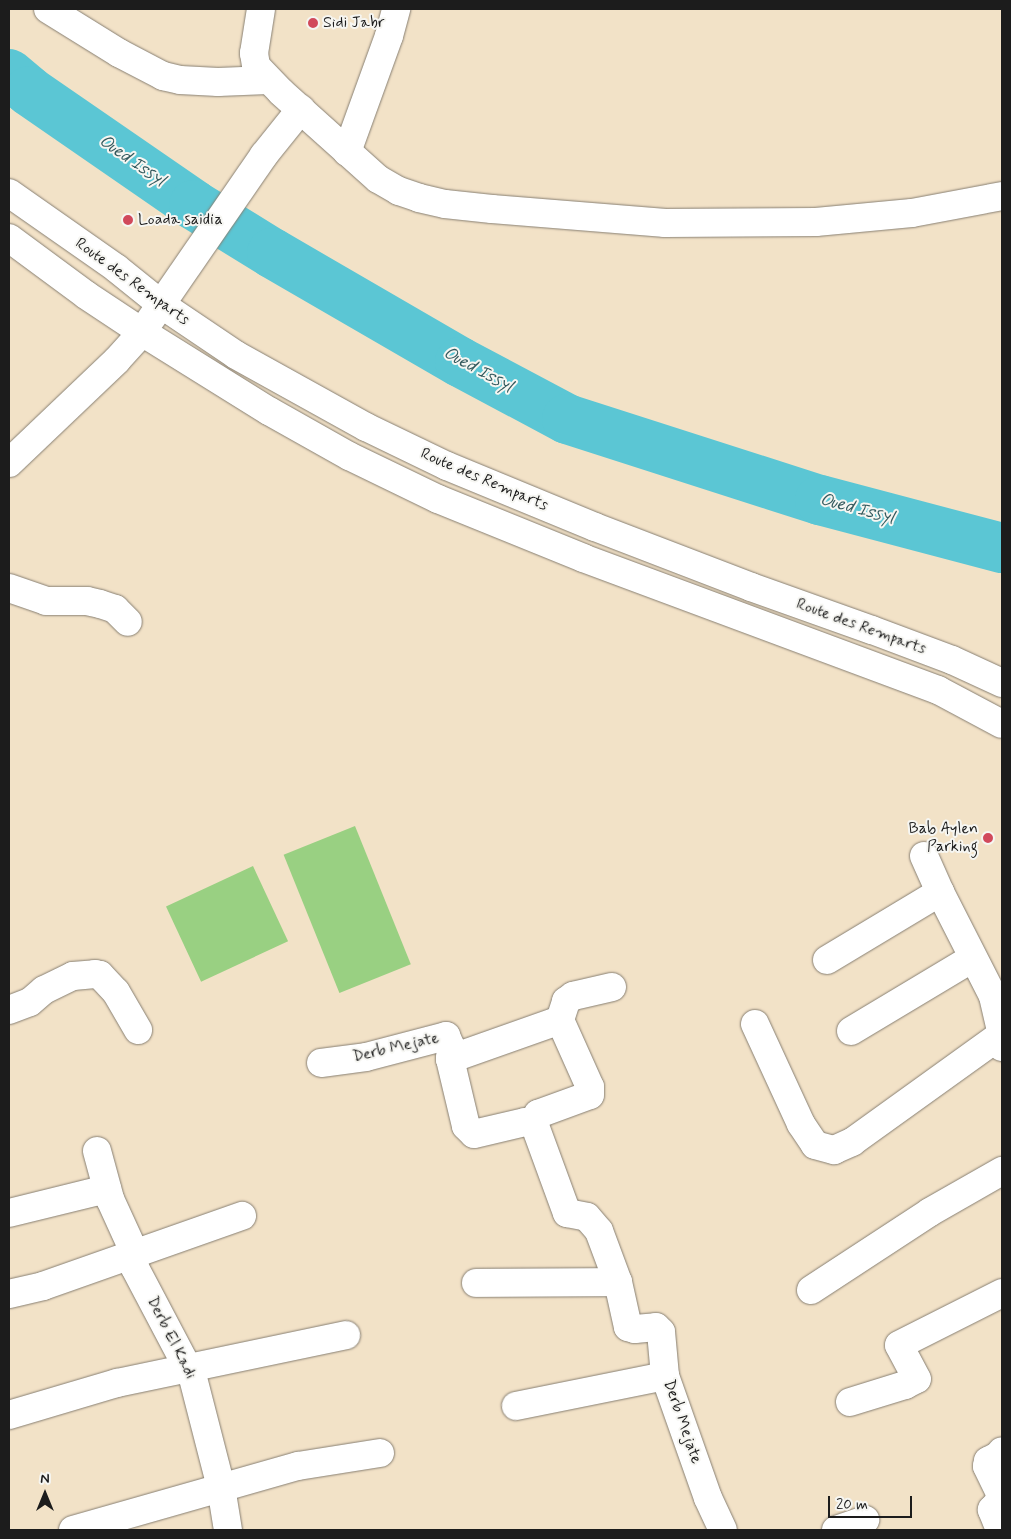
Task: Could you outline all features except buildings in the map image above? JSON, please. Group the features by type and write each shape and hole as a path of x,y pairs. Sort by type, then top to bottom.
{"main road":[{"path":"48,9 119,53 163,76 180,80 218,82 268,80"},
{"path":"261,9 254,54 255,63 268,80 347,152 392,188 419,198 445,204 665,223 816,222 912,213 1002,196"},
{"path":"347,152 389,36 396,9"},
{"path":"9,463 117,360 142,332 264,155 301,109"},
{"name":"Route des Remparts","path":"9,193 116,268 162,305 252,364 366,427 447,466 595,527 751,587 952,660 1002,683"},
{"name":"Route des Remparts","path":"9,238 142,332 268,411 349,456 438,499 593,562 938,690 1002,724"},
{"path":"9,588 46,601 87,601 100,604 115,609 128,622"},
{"path":"755,1024 800,1124 815,1145 834,1150 852,1142 1000,1042 1001,1031 993,996 940,892 924,856"},
{"path":"827,960 940,892"},
{"path":"851,1031 973,958"},
{"path":"9,1010 30,1002 44,990 73,976 100,974 116,992 138,1030"},
{"path":"534,1123 538,1114 590,1095 590,1087 560,1020 566,1001 573,996 612,987"},
{"path":"450,1059 560,1020"},
{"name":"Derb Mejate","path":"322,1062 366,1057 446,1036 451,1047 450,1059 466,1126 474,1134 524,1122 534,1123 567,1213 587,1218 596,1227 618,1282 628,1327 635,1329 656,1327 661,1332 665,1376 708,1498 724,1530"},
{"name":"Derb El Kadi","path":"97,1151 107,1189 133,1255 135,1268 193,1378 221,1487 228,1530"},
{"path":"811,1290 930,1212 1002,1171"},
{"path":"9,1214 107,1189"},
{"path":"9,1294 43,1286 242,1216"},
{"path":"476,1283 618,1282"},
{"path":"850,1402 905,1385 917,1379 899,1345 1002,1293"},
{"path":"9,1415 117,1383 346,1335"},
{"path":"516,1406 665,1376"},
{"path":"1000,1530 992,1510 1001,1495 987,1466 988,1461 998,1456 1002,1451"},
{"path":"72,1530 298,1466 380,1454"},
{"path":"836,1530 865,1520"}],"green space":[{"path":"355,826 411,964 339,993 284,855"},
{"path":"253,866 288,941 201,982 166,907"}],"waterway":[{"name":"Oued Issyl","path":"9,74 29,91 194,205 272,253 460,362 567,419 820,500 1002,548"}],"place":[{"name":"Sidi Jabr","path":"313,23"},
{"name":"Loada saidia","path":"128,220"},
{"name":"Bab Aylen Parking","path":"988,838"}]}
